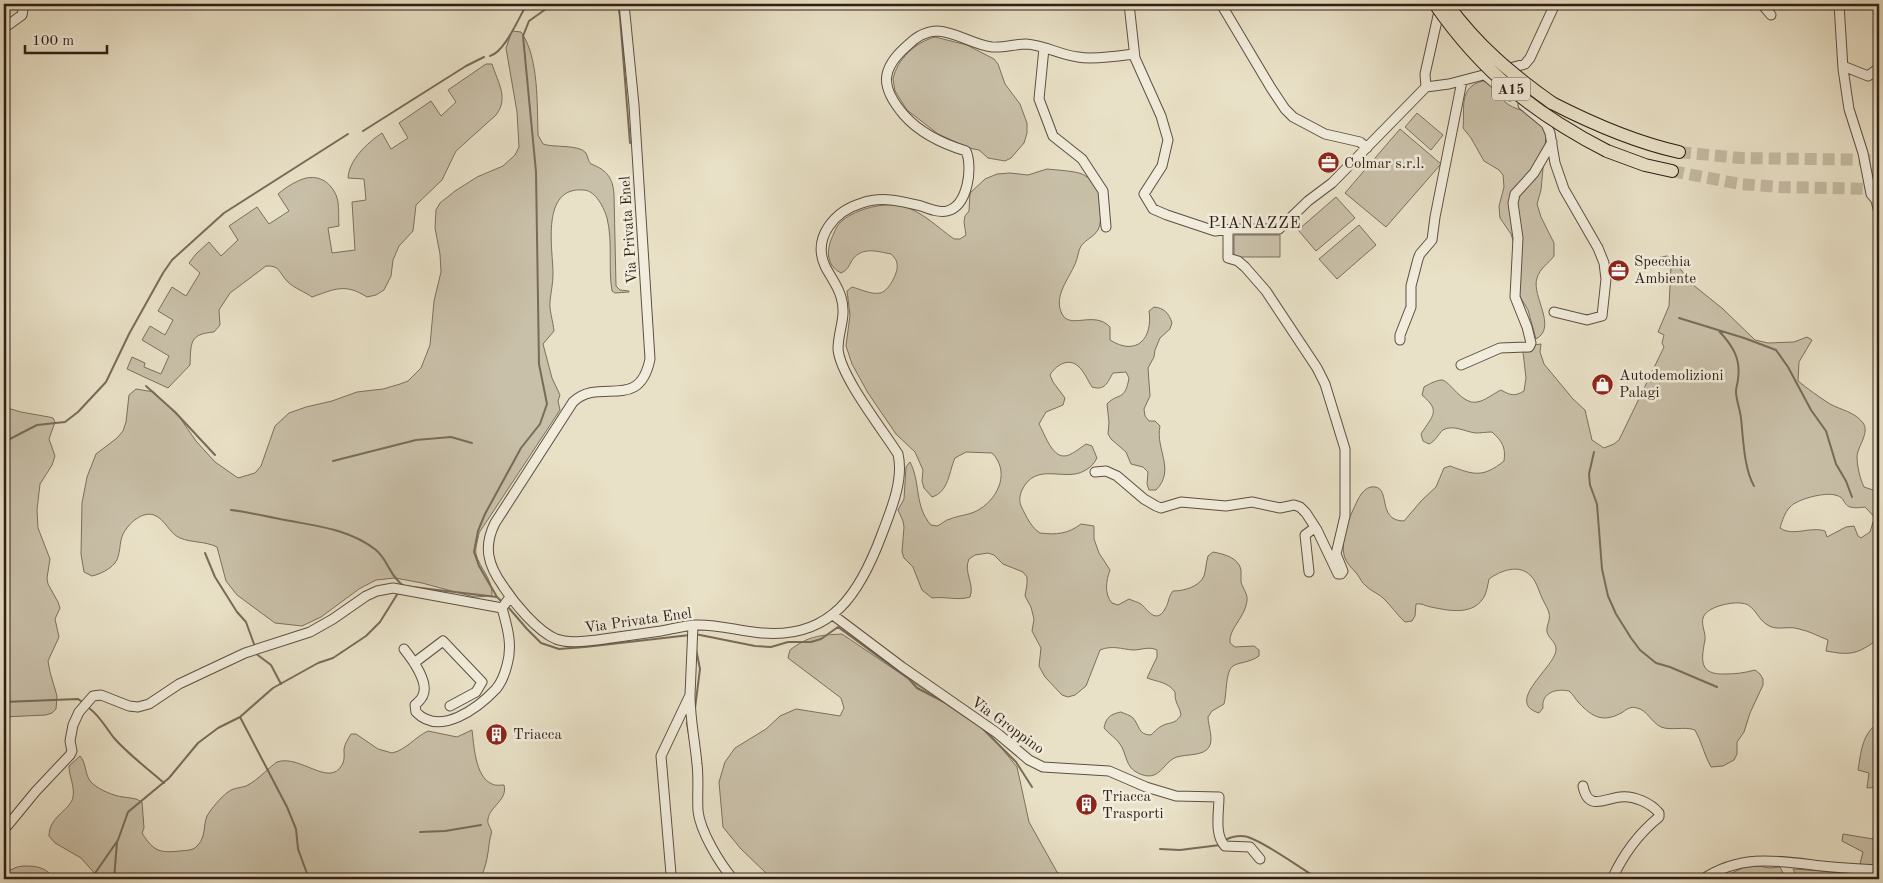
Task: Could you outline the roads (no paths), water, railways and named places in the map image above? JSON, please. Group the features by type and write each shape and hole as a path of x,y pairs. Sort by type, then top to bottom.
{"highway":[{"name":"A15","path":"1435,4 1470,50 1505,85 1545,116 1571,133 1607,151 1645,165 1672,171"},
{"name":"A15","path":"1447,4 1490,55 1517,78 1552,103 1612,132 1652,146 1680,152"}],"street":[{"path":"4,28 22,14 24,4"},
{"name":"Via Privata Enel","path":"624,4 634,105 650,359 648,372 642,382 633,388 586,394 573,402 495,523 488,541 490,562 506,603 557,640 565,641 576,642 693,631 778,634 803,630 820,623 833,615 842,606 860,581 873,558 899,482 900,464 898,454 849,380 838,350 844,312 840,295 821,255 824,231 850,208 862,202 880,199 892,199 936,211 947,211 956,206 964,196 970,170 966,151 946,145 918,128 898,109 891,97 886,72 891,62 912,41 924,33 938,31 993,47 1026,44 1078,57 1134,54"},
{"path":"1129,4 1134,54 1161,116 1168,140 1162,166 1144,194 1153,209 1215,231 1273,230 1282,227 1308,201 1332,183 1426,87 1462,81 1524,64 1530,58 1555,4"},
{"path":"1221,4 1271,88 1285,109 1293,117 1313,129 1336,138 1360,142 1367,148"},
{"path":"1426,87 1425,74 1441,4"},
{"path":"1764,4 1771,14"},
{"path":"1839,4 1843,66 1850,117 1860,139 1872,196 1878,200 1879,213"},
{"path":"1044,48 1039,99 1053,136 1082,159 1103,191 1106,227"},
{"path":"1843,66 1868,76 1879,68"},
{"path":"1485,75 1546,124 1564,189 1598,248 1604,263 1606,279 1602,316 1586,320 1554,312"},
{"path":"1400,340 1400,335 1411,307 1411,286 1418,259 1432,240 1434,233 1435,217 1462,81"},
{"path":"1461,365 1500,348 1529,347 1531,344 1528,327 1516,297 1518,238 1513,203 1515,194 1534,173 1552,142"},
{"path":"1095,472 1106,471 1118,476 1144,498 1161,508 1181,502 1226,506 1252,502 1280,508 1294,505 1300,507 1317,530 1338,574 1342,574 1342,567 1336,554 1345,516 1345,449 1325,384 1317,368 1266,291 1245,267 1238,261 1228,258 1228,230"},
{"path":"1309,572 1305,535 1313,529 1317,530"},
{"path":"4,828 70,755 72,751 70,741 73,725 79,712 93,696 101,695 129,706 138,707 149,704 179,684 245,653 310,632 333,619 366,596 386,588 506,603 510,637 508,662 496,689 468,713 452,720 438,722 420,716 415,708 423,695 424,688 420,672 404,649"},
{"name":"Via Groppino","path":"833,615 902,667 997,732 1029,760 1044,767 1109,771 1146,787 1176,796 1219,797 1218,830 1220,842 1225,846 1250,847 1260,859"},
{"path":"693,631 690,714 698,772 698,811 700,820 713,848 733,879"},
{"path":"414,663 443,641 482,682 476,692 450,706"},
{"path":"668,879 671,874 661,756 690,695"},
{"path":"1583,786 1587,798 1591,801 1599,802 1617,797 1629,797 1646,803 1659,813 1659,817 1640,834 1631,846 1612,879"},
{"path":"1703,879 1714,872 1730,866 1761,860 1879,870"}],"waterway":[{"path":"490,56 496,53 506,41 527,4"},
{"path":"502,602 497,597 479,566 474,552 478,531 485,514 521,448 540,424 547,404 539,364 536,172 523,36 529,21 553,4"},
{"path":"613,4 619,10 620,17 630,143"},
{"path":"363,131 466,66 484,57"},
{"path":"4,442 37,425 65,422 78,412 106,382 129,334 172,260 224,213 348,134"},
{"path":"1679,318 1776,350 1788,367 1811,410 1826,431 1836,464 1846,481 1852,497"},
{"path":"1719,331 1732,348 1737,359 1739,372 1736,394 1746,462 1754,486"},
{"path":"146,386 175,412 215,455"},
{"path":"333,461 416,440 451,437 472,443"},
{"path":"1594,452 1589,474 1590,485 1597,504 1602,569 1608,596 1616,614 1640,650 1656,663 1717,687"},
{"path":"231,510 321,527 355,537 376,550 395,578 404,586 497,597"},
{"path":"205,553 215,577 237,612 246,622 254,644"},
{"path":"91,879 118,840 128,812 169,778 198,743 218,728 240,717 273,688 318,663 333,658 366,636 380,622 398,593"},
{"path":"508,607 541,643 559,649 690,635"},
{"path":"695,634 755,646 771,647 788,642 811,642 821,639 838,627 909,679 917,688 946,703"},
{"path":"694,716 700,669 696,649"},
{"path":"255,653 271,665 281,684"},
{"path":"4,702 78,699 81,701"},
{"path":"89,708 100,718 114,738 164,783"},
{"path":"240,717 287,807 296,829 298,849 309,879"},
{"path":"688,722 691,746"},
{"path":"981,727 1016,762 1032,787"},
{"path":"420,832 445,831 481,825"},
{"path":"1225,840 1236,836 1248,837 1275,851 1319,879"},
{"path":"114,879 117,842"},
{"path":"1160,849 1180,850 1220,845"}],"tunnel":[{"path":"1679,152 1741,158 1879,160"},
{"path":"1672,171 1740,184 1779,187 1879,189"}],"place":[{"name":"Colmar s.r.l.","path":"1328,163"},
{"name":"Specchia Ambiente","path":"1618,270"},
{"name":"Autodemolizioni Palagi","path":"1603,384"},
{"name":"Triacca","path":"497,734"},
{"name":"Triacca Trasporti","path":"1086,805"}],"district":[{"name":"PIANAZZE","path":"1255,222"}]}
